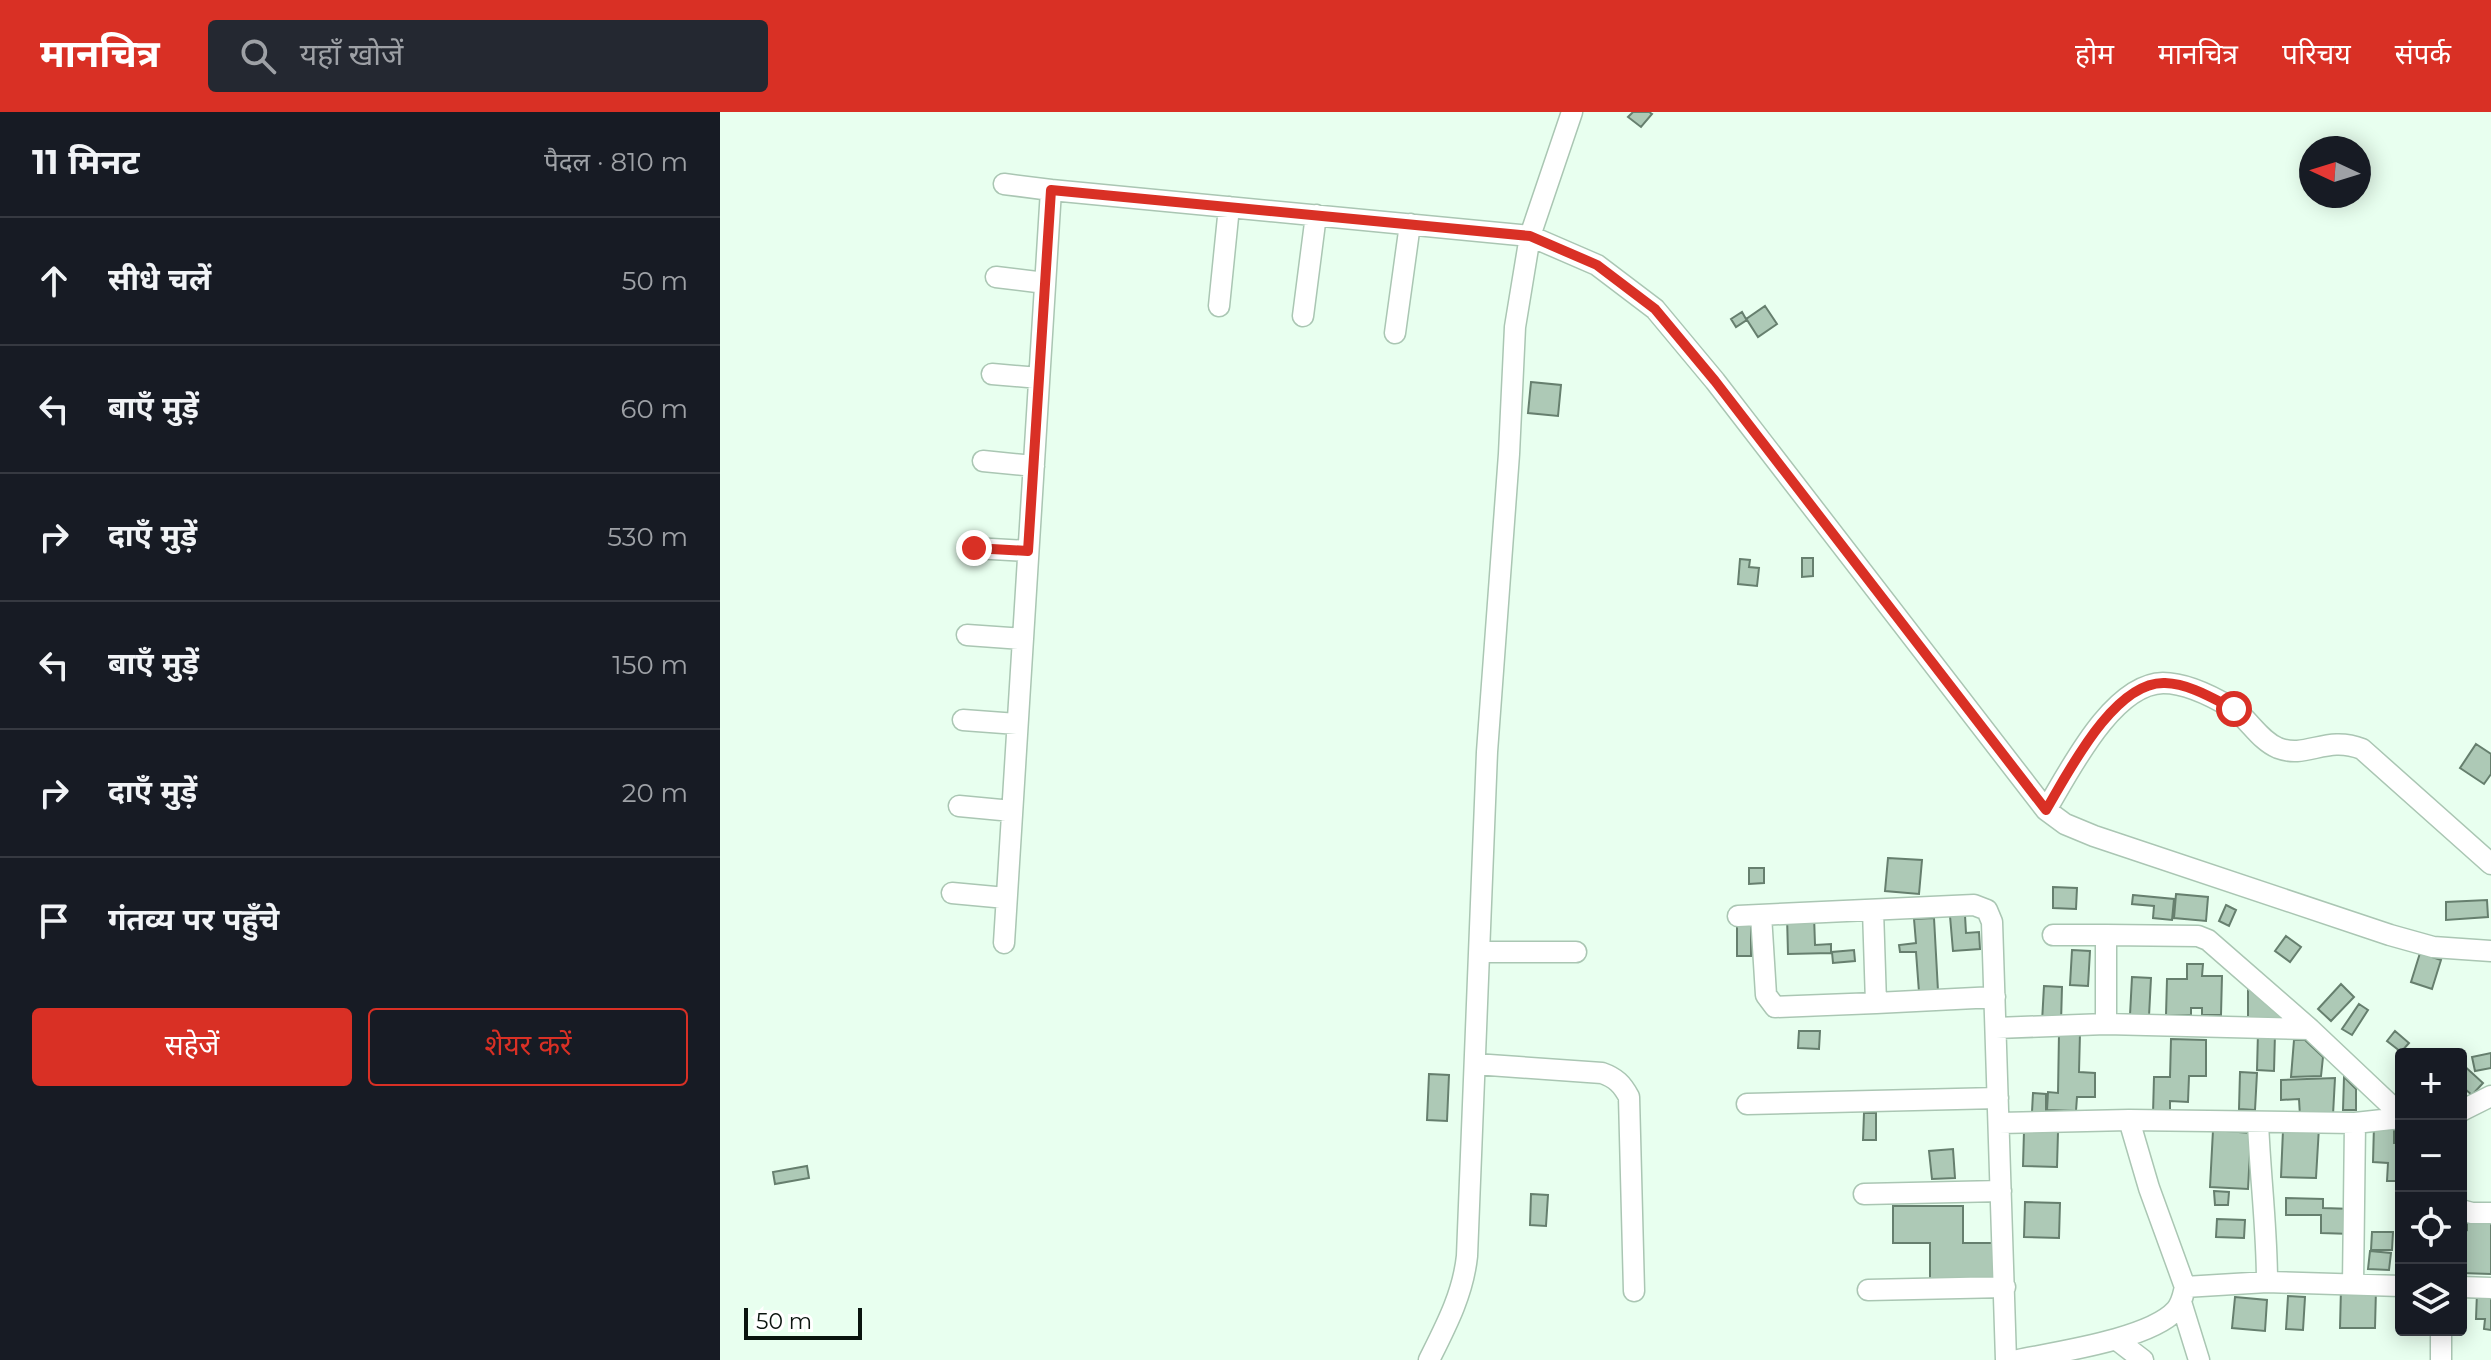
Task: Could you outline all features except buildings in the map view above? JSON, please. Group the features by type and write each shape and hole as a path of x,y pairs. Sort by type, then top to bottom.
{"street":[{"path":"1429,1360 1450,1318 1464,1280 1481,952 1487,752 1515,327 1530,236 1568,113"},
{"path":"1004,184 1530,236 1597,265 1655,309 1715,381 2046,810 2065,824 2094,836 2390,935 2433,947 2491,951"},
{"path":"1004,943 1051,190"},
{"path":"1219,306 1229,207"},
{"path":"1303,316 1316,215"},
{"path":"1395,333 1410,224"},
{"path":"996,277 1045,283"},
{"path":"992,374 1039,378"},
{"path":"983,461 1034,466"},
{"path":"974,548 1028,551"},
{"path":"967,635 1023,639"},
{"path":"2046,810 2101,722 2132,694 2160,683 2178,685 2197,690 2234,709 2265,740 2287,751 2341,742 2362,749 2491,864"},
{"path":"963,720 1017,724"},
{"path":"959,806 1012,811"},
{"path":"952,893 1006,898"},
{"path":"1738,916 1974,905 1987,910 1992,922 2006,1360"},
{"path":"1873,910 1876,1003"},
{"path":"1761,915 1766,995 1775,1007 1784,1009 1995,997"},
{"path":"2053,935 2198,936 2208,940 2310,1029 2395,1111"},
{"path":"2106,935 2106,1024"},
{"path":"1481,952 1576,952"},
{"path":"1996,1028 2106,1024 2310,1029"},
{"path":"1475,1064 1602,1073 1616,1078 1623,1086 1629,1097 1634,1291"},
{"path":"2467,1108 2491,1096"},
{"path":"1747,1104 1998,1098"},
{"path":"1999,1123 2129,1120 2355,1123 2395,1118"},
{"path":"2129,1120 2183,1294 2199,1360"},
{"path":"2258,1122 2267,1282"},
{"path":"2353,1285 2355,1123"},
{"path":"1864,1194 2001,1191"},
{"path":"2467,1212 2491,1213"},
{"path":"2183,1294 2267,1282 2395,1286"},
{"path":"1868,1290 2005,1287"},
{"path":"2467,1287 2491,1288"},
{"path":"2018,1360 2117,1340 2175,1311 2183,1294"},
{"path":"2441,1336 2441,1360"},
{"path":"2117,1340 2143,1360"}],"route":[{"path":"974,548 1028,551 1051,190 1530,236 1597,265 1655,309 1715,381 2046,810 2101,722 2132,694 2160,683 2178,685 2197,690 2234,709"}]}
